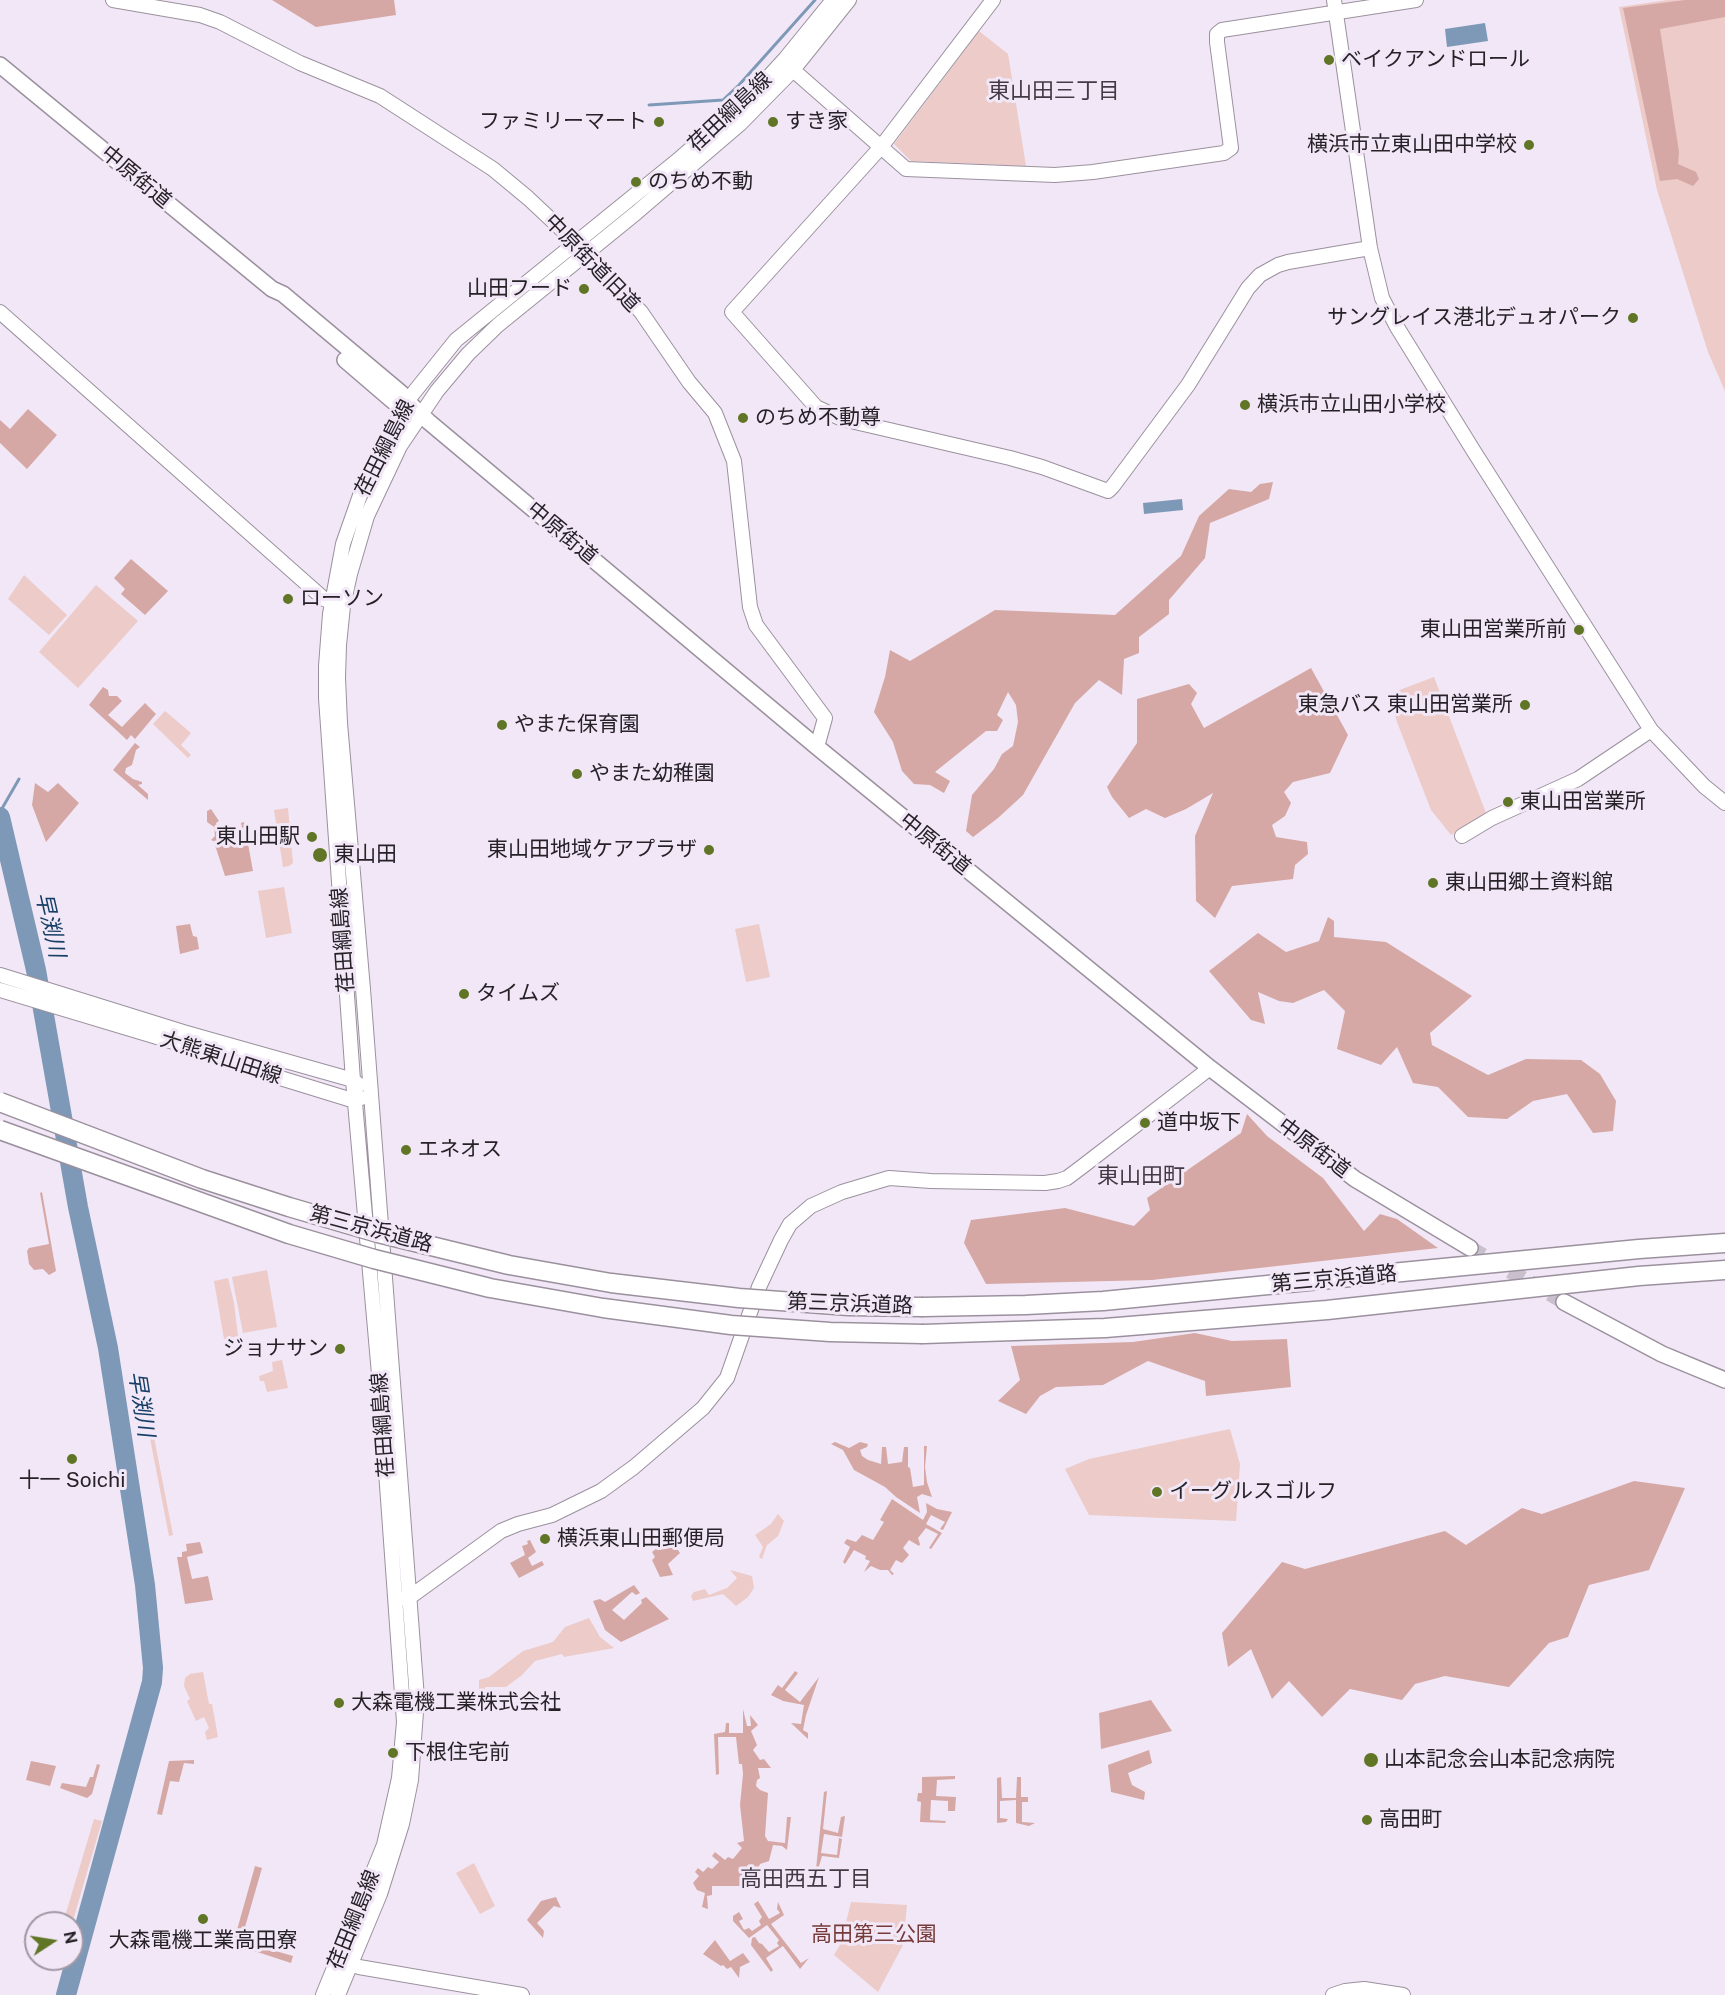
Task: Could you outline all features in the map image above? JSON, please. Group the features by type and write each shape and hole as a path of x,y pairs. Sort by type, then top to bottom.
{"highway":[{"name":"第三京浜道路","path":"0,1102 202,1179 378,1233 509,1265 611,1283 739,1298 849,1306 1026,1305 1103,1300 1639,1249 1725,1243"},
{"name":"第三京浜道路","path":"0,1130 289,1234 374,1259 490,1288 603,1308 732,1326 830,1332 923,1334 1029,1332 1327,1310 1639,1276 1725,1270"}],"main road":[{"name":"中原街道","path":"0,65 272,289 283,294 401,393 405,404 420,414 817,747 1210,1068 1355,1179 1470,1248"},
{"path":"1564,1302 1662,1354 1725,1380"}],"street":[{"name":"中原街道旧道","path":"113,0 200,15 220,22 300,63 380,96 493,169 576,243 641,312 719,421 734,460 750,607 756,625 825,718 817,747"},
{"name":"荏田綱島線","path":"323,1995 344,1962 380,1894 394,1852 411,1780 417,1698 403,1598 379,1366 353,1080 326,698 326,666 337,605 343,544 364,484 405,404 456,340 678,160 752,95 833,0"},
{"name":"荏田綱島線","path":"403,1598 400,1488 371,1093 340,723 337,605 367,516 395,455 436,391 498,325 723,139 793,70 849,0"},
{"path":"993,0 880,147 732,312 810,402 827,414 1010,458 1108,491 1188,385 1248,288 1260,275 1288,262 1370,249"},
{"path":"793,70 906,169 1055,175 1093,172 1224,153 1231,148 1217,34 1222,30 1335,6 1416,0"},
{"path":"1335,6 1370,249 1382,298 1397,327 1651,730 1704,786 1725,803"},
{"path":"0,312 324,599 337,605"},
{"path":"1462,836 1492,818 1578,779 1651,730"},
{"name":"大熊東山田線","path":"5,976 183,1032 353,1080"},
{"name":"大熊東山田線","path":"0,990 187,1046 355,1101"},
{"path":"403,1598 501,1531 552,1515 601,1491 634,1467 703,1408 727,1378 759,1287 781,1240 790,1224 811,1206 842,1192 889,1178 1045,1183 1067,1178 1210,1068"},
{"path":"353,1080 371,1093 355,1101"},
{"name":"荏田綱島線","path":"338,1995 344,1962"},
{"path":"344,1962 522,1995"},
{"path":"1333,1995 1364,1989 1403,1995"}],"green space":[{"path":"1668,0 1725,0 1725,391 1708,352 1657,190 1619,7"},
{"path":"979,31 1008,54 1026,166 911,161 894,144"},
{"path":"24,575 67,615 49,635 8,599"},
{"path":"96,585 138,621 78,688 39,652"},
{"path":"1434,677 1486,813 1451,835 1431,810 1397,722 1389,694"},
{"path":"165,711 191,733 181,745 191,755 188,758 153,724"},
{"path":"288,808 293,863 283,867 274,810"},
{"path":"284,887 292,933 266,938 258,891"},
{"path":"759,924 770,977 746,982 735,929"},
{"path":"267,1270 277,1327 243,1333 232,1277"},
{"path":"228,1278 238,1336 224,1339 214,1281"},
{"path":"282,1360 288,1388 267,1392 264,1381 260,1381 259,1376 273,1371 272,1362"},
{"path":"151,1422 173,1535 169,1536 147,1423"},
{"name":"イーグルスゴルフ","path":"1230,1429 1240,1464 1236,1521 1089,1515 1065,1469 1089,1459"},
{"path":"778,1514 784,1521 778,1536 767,1545 762,1559 759,1557 763,1547 755,1535 771,1524"},
{"path":"730,1570 752,1576 754,1588 748,1597 736,1606 723,1594 693,1601 691,1596 694,1592 705,1589 709,1595 727,1588 737,1578"},
{"path":"589,1618 600,1637 614,1648 564,1657 562,1654 535,1661 506,1687 485,1687 485,1702 479,1702 479,1680 489,1677 523,1651 553,1642 565,1627"},
{"path":"203,1672 218,1737 207,1740 205,1732 209,1728 204,1717 196,1721 187,1701 190,1699 184,1686 185,1678 190,1674"},
{"path":"94,1819 102,1821 76,1911 67,1911"},
{"path":"474,1863 495,1906 480,1914 456,1873"},
{"name":"高田第三公園","path":"851,1902 907,1905 903,1945 878,1992 834,1955 841,1943"}],"shaded area":[{"path":"272,0 394,0 396,15 316,27"},
{"path":"1685,0 1725,0 1725,17 1660,29 1679,152 1678,164 1696,172 1699,179 1693,186 1677,179 1660,181 1623,8"},
{"path":"28,409 57,435 27,469 0,443 0,420 10,429"},
{"path":"1273,482 1269,499 1210,523 1205,558 1169,600 1169,614 1139,637 1139,653 1124,659 1122,695 1099,680 1075,703 1023,795 998,818 973,837 966,831 972,795 994,769 1002,754 1013,746 1018,722 1016,705 1008,692 997,715 1003,720 997,731 986,731 935,772 950,781 944,793 930,785 914,784 902,771 893,742 874,712 885,677 890,650 910,661 995,610 1115,615 1181,556 1199,516 1229,489 1251,492 1260,484"},
{"path":"131,559 168,591 145,615 121,594 125,589 114,578"},
{"path":"1311,668 1348,735 1330,773 1293,782 1284,792 1291,803 1285,816 1272,825 1276,837 1307,842 1308,854 1295,865 1293,879 1232,886 1215,918 1196,901 1195,836 1213,793 1165,818 1146,809 1129,818 1107,787 1137,743 1137,699 1189,684 1197,693 1191,704 1204,728"},
{"path":"103,687 108,690 109,696 117,696 122,701 108,715 122,727 145,703 156,714 135,739 131,735 127,740 89,705"},
{"path":"135,743 140,747 136,750 132,765 126,768 125,773 142,782 138,785 148,794 148,800 113,770"},
{"path":"35,783 48,792 58,783 79,803 46,842 32,805"},
{"path":"211,809 219,821 216,823 221,841 234,838 234,834 243,832 241,823 244,822 253,871 225,876 216,842 211,840 215,836 214,827 207,822 207,811"},
{"path":"1328,917 1334,921 1334,937 1386,942 1472,996 1430,1033 1432,1045 1488,1075 1526,1059 1581,1060 1600,1074 1616,1101 1613,1131 1593,1133 1567,1094 1533,1101 1507,1119 1468,1117 1438,1087 1413,1083 1397,1047 1381,1065 1337,1049 1345,1011 1324,990 1293,1003 1279,1001 1258,992 1265,1024 1251,1020 1209,971 1258,933 1286,952 1319,941"},
{"path":"190,924 193,936 197,937 199,949 180,954 176,926"},
{"path":"1247,1114 1267,1136 1323,1178 1364,1231 1380,1214 1397,1219 1438,1248 1152,1280 986,1284 964,1243 971,1220 1065,1208 1134,1226 1150,1210 1147,1198 1241,1133"},
{"path":"42,1192 56,1271 49,1275 43,1269 34,1270 29,1264 27,1251 29,1248 49,1244 40,1193"},
{"path":"1195,1333 1232,1341 1287,1339 1291,1387 1206,1396 1205,1381 1148,1361 1103,1385 1056,1387 1040,1396 1026,1414 998,1401 1020,1380 1011,1346 1133,1342"},
{"path":"835,1442 849,1448 860,1442 868,1444 860,1450 862,1456 881,1464 882,1447 886,1447 888,1464 902,1462 904,1447 908,1447 908,1467 913,1487 924,1485 924,1446 927,1446 925,1467 932,1497 922,1494 917,1497 920,1513 885,1487 854,1470 843,1450 831,1444"},
{"path":"1634,1481 1685,1488 1649,1570 1589,1585 1568,1637 1549,1643 1509,1687 1445,1676 1415,1684 1402,1700 1350,1689 1322,1717 1289,1681 1272,1699 1251,1649 1228,1667 1222,1633 1282,1562 1305,1569 1445,1531 1466,1545 1522,1508 1542,1514"},
{"path":"892,1499 923,1520 927,1512 926,1503 937,1509 952,1512 943,1530 940,1529 945,1522 931,1515 926,1524 942,1533 931,1549 929,1548 938,1534 926,1528 918,1538 919,1546 909,1540 903,1548 909,1555 902,1563 896,1560 890,1570 894,1574 892,1575 888,1570 880,1570 871,1566 864,1572 870,1561 865,1559 866,1556 854,1550 845,1564 843,1562 850,1547 844,1543 847,1539 856,1542 862,1535 873,1540 884,1522 880,1520"},
{"path":"670,1538 680,1553 668,1564 673,1575 660,1577 652,1560 655,1557 652,1552"},
{"path":"530,1540 536,1552 528,1558 532,1566 542,1561 544,1565 519,1578 510,1563 525,1555 522,1546 528,1544 527,1541"},
{"path":"200,1542 203,1553 187,1557 192,1579 208,1576 213,1600 185,1604 177,1557 182,1557 182,1552 187,1551 186,1544"},
{"path":"634,1585 640,1593 636,1595 632,1592 612,1610 624,1620 646,1597 669,1619 621,1642 605,1630 593,1601 600,1599 605,1602"},
{"path":"795,1671 798,1673 785,1690 800,1702 819,1677 803,1730 808,1733 808,1739 791,1723 801,1724 804,1705 783,1701 771,1695 778,1685 782,1688"},
{"path":"1151,1700 1172,1731 1101,1749 1099,1713"},
{"path":"743,1709 747,1726 751,1726 750,1715 758,1725 751,1731 757,1745 753,1750 760,1760 764,1759 771,1768 758,1768 760,1778 756,1786 768,1793 765,1836 768,1841 785,1843 787,1817 791,1817 787,1850 782,1846 773,1845 769,1861 760,1864 755,1876 760,1883 753,1888 749,1883 742,1886 712,1886 712,1895 707,1896 708,1909 702,1907 705,1893 697,1890 693,1883 699,1876 695,1872 698,1868 703,1872 708,1867 712,1869 719,1862 712,1856 715,1852 725,1860 728,1857 733,1859 742,1848 737,1843 744,1841 740,1805 743,1774 742,1764 739,1764 736,1737 718,1737 719,1774 716,1775 714,1734 725,1732 726,1723 729,1723 729,1733 743,1733"},
{"path":"1149,1750 1152,1763 1128,1773 1132,1785 1145,1792 1144,1800 1111,1792 1108,1765"},
{"path":"194,1760 194,1764 184,1763 179,1782 170,1781 162,1815 157,1814 169,1761"},
{"path":"31,1761 56,1766 50,1786 26,1780"},
{"path":"97,1764 100,1765 92,1794 87,1798 60,1788 62,1783 86,1787 90,1777 93,1777"},
{"path":"955,1776 955,1779 937,1780 936,1796 956,1797 955,1811 948,1811 948,1801 931,1800 930,1820 946,1821 945,1823 920,1822 921,1802 917,1801 918,1793 922,1793 922,1777"},
{"path":"1001,1777 1002,1798 1016,1798 1017,1777 1021,1777 1021,1797 1028,1797 1028,1802 1022,1802 1022,1822 1035,1823 1029,1826 1016,1823 1016,1800 1000,1801 1000,1818 1008,1819 1006,1822 997,1823 997,1778"},
{"path":"827,1791 823,1829 838,1833 841,1817 845,1816 842,1837 824,1834 821,1853 837,1855 839,1838 842,1839 839,1858 822,1856 818,1870 816,1869 824,1792"},
{"path":"255,1866 262,1868 241,1941 293,1956 291,1963 233,1944"},
{"path":"556,1897 561,1908 554,1906 537,1923 544,1931 543,1938 527,1920 541,1901"},
{"path":"758,1901 769,1919 780,1913 777,1909 778,1902 784,1915 771,1924 801,1963 809,1958 800,1969 783,1946 766,1958 773,1970 771,1972 751,1945 752,1938 755,1937 769,1952 779,1946 777,1943 779,1940 767,1925 749,1938 733,1921 733,1916 739,1912 743,1919 739,1921 744,1930 749,1928 752,1931 761,1925 759,1921 762,1917 754,1904"},
{"path":"715,1940 730,1961 743,1953 750,1962 740,1967 739,1978 731,1967 727,1969 703,1954"}],"water":[{"path":"1485,23 1488,41 1447,47 1445,29"},
{"path":"1182,499 1183,510 1144,514 1143,503"}],"waterway":[{"path":"649,105 723,100 815,0"},
{"path":"0,812 19,779"},
{"name":"早渕川","path":"0,817 36,970 78,1207 108,1348 145,1585 153,1668 152,1682 66,1995"}],"tunnel":[{"path":"1470,1248 1564,1302"}],"place":[{"name":"ベイクアンドロール","path":"1329,60"},
{"name":"ファミリーマート","path":"659,122"},
{"name":"すき家","path":"773,122"},
{"name":"横浜市立東山田中学校","path":"1529,145"},
{"name":"のちめ不動","path":"636,182"},
{"name":"山田フード","path":"584,289"},
{"name":"サングレイス港北デュオパーク","path":"1633,318"},
{"name":"横浜市立山田小学校","path":"1245,405"},
{"name":"のちめ不動尊","path":"743,418"},
{"name":"ローソン","path":"288,599"},
{"name":"東山田営業所前","path":"1579,630"},
{"name":"東急バス 東山田営業所","path":"1525,705"},
{"name":"やまた保育園","path":"502,725"},
{"name":"やまた幼稚園","path":"577,774"},
{"name":"東山田営業所","path":"1508,802"},
{"name":"東山田駅","path":"312,837"},
{"name":"東山田地域ケアプラザ","path":"709,850"},
{"name":"東山田","path":"320,855"},
{"name":"東山田郷土資料館","path":"1433,883"},
{"name":"タイムズ","path":"464,994"},
{"name":"道中坂下","path":"1145,1123"},
{"name":"エネオス","path":"406,1150"},
{"name":"ジョナサン","path":"340,1349"},
{"name":"十一 Soichi","path":"72,1459"},
{"name":"イーグルスゴルフ","path":"1157,1492"},
{"name":"横浜東山田郵便局","path":"545,1539"},
{"name":"大森電機工業株式会社","path":"339,1703"},
{"name":"下根住宅前","path":"393,1753"},
{"name":"山本記念会山本記念病院","path":"1371,1760"},
{"name":"高田町","path":"1367,1820"},
{"name":"大森電機工業高田寮","path":"203,1919"}],"district":[{"name":"東山田三丁目","path":"1054,91"},
{"name":"東山田町","path":"1141,1176"},
{"name":"高田西五丁目","path":"806,1879"}]}
